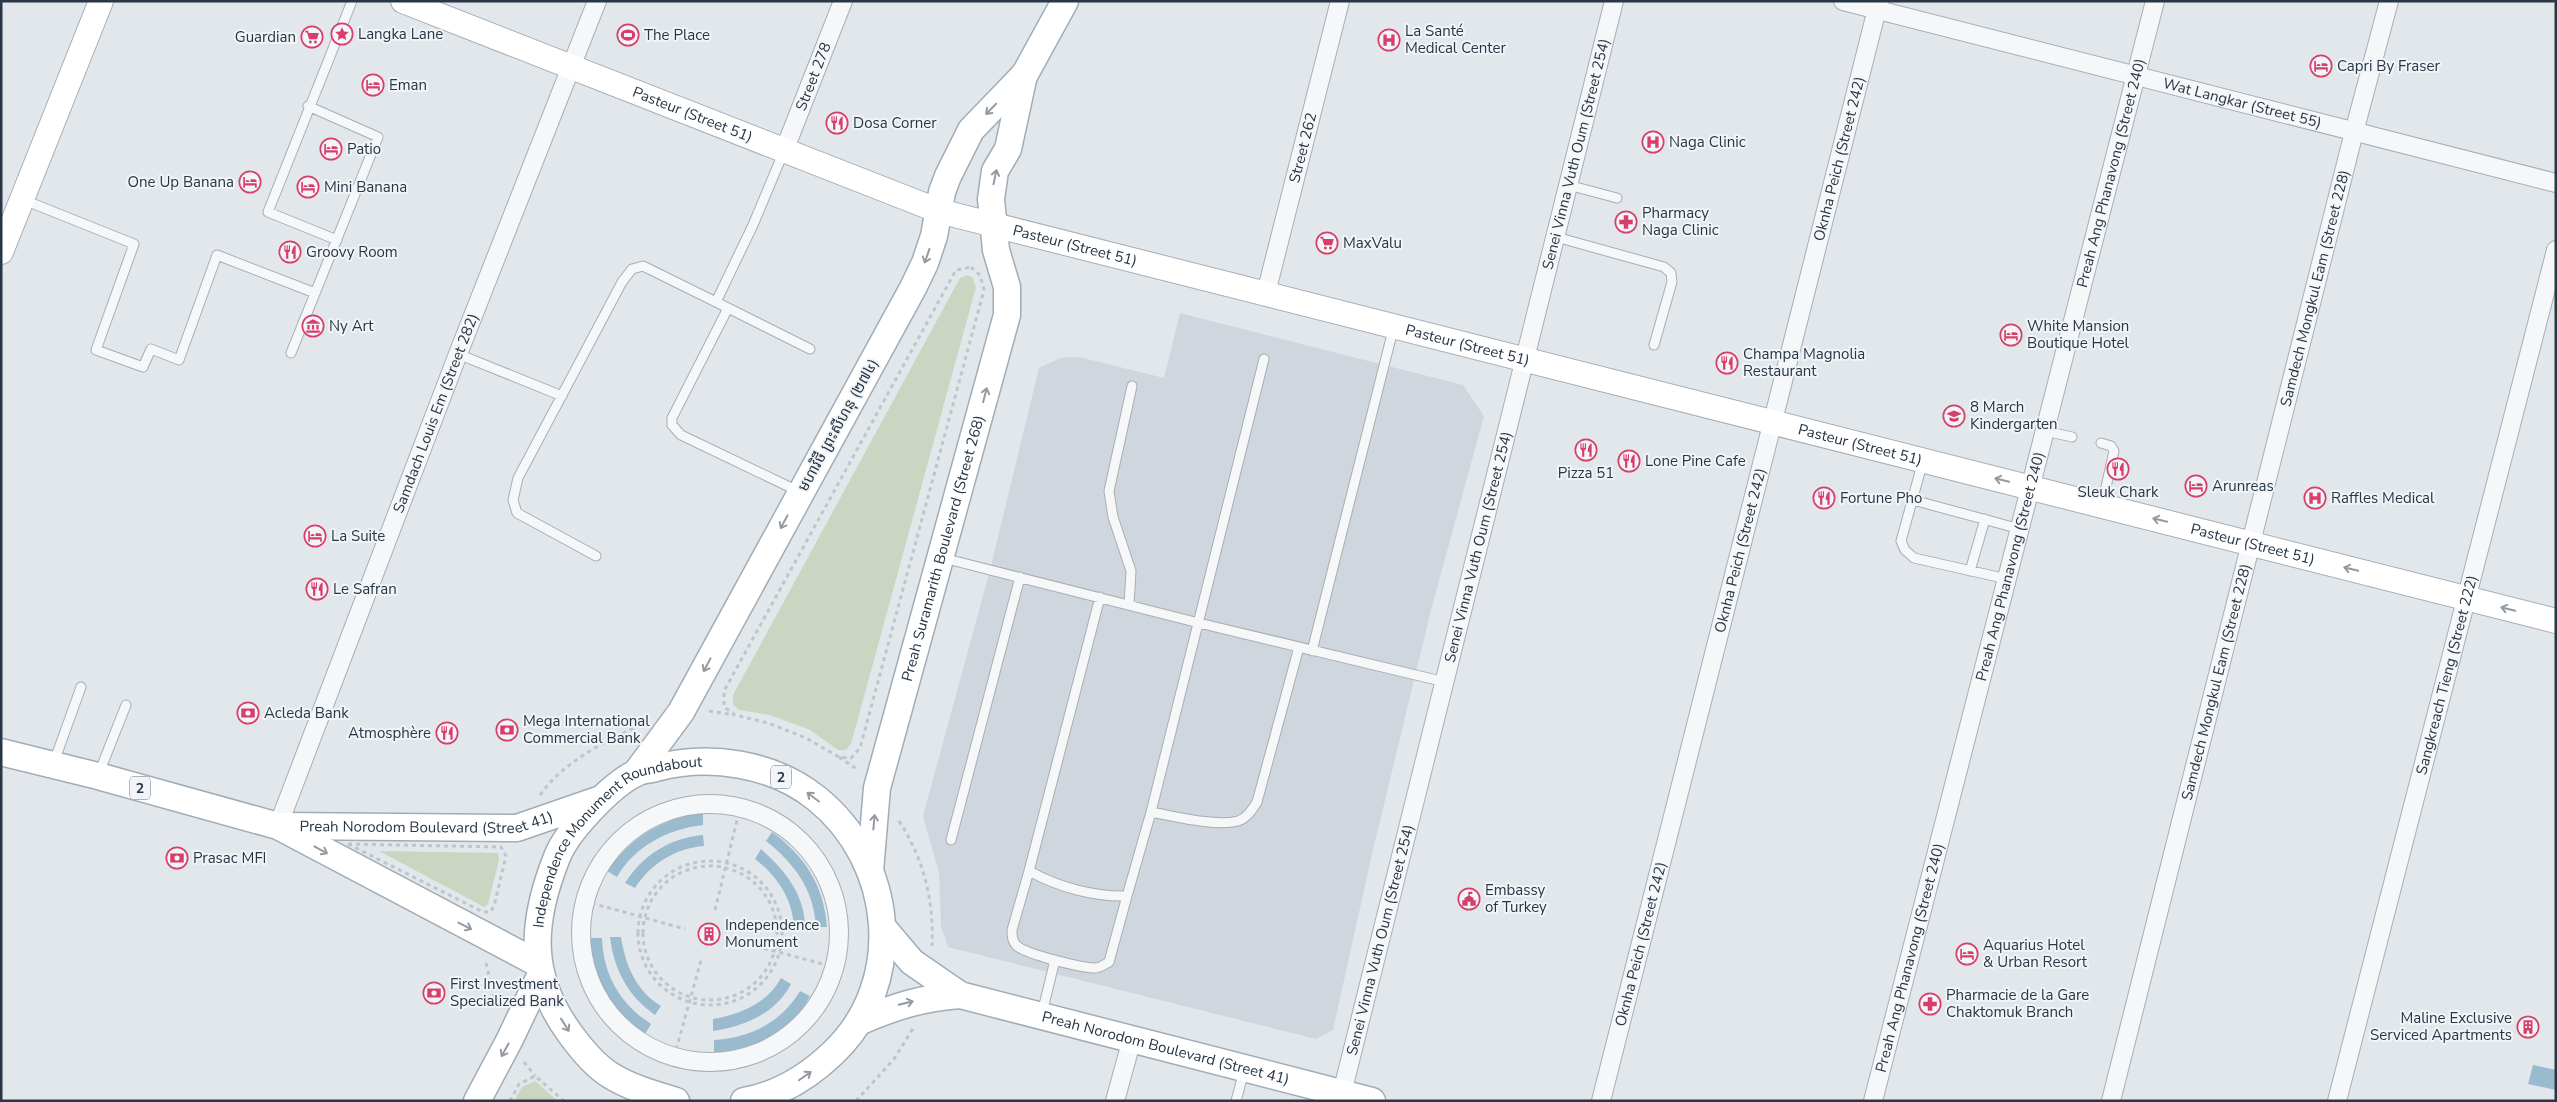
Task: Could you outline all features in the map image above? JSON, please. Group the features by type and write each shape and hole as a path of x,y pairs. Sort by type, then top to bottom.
{"main road":[{"name":"មហាវិថី ព្រះសីហនុ (២៧៤)","path":"636,773 681,712 913,288 925,263 948,176 971,130 1024,74 1065,1"},
{"name":"មហាវិថី ព្រះសីហនុ (២៧៤)","path":"992,226 990,200 995,171 1008,149 1024,74"},
{"name":"Preah Suramarith Boulevard (Street 268)","path":"870,871 878,788 1007,315 1007,287 996,250 992,226"},
{"name":"Preah Norodom Boulevard (Street 41)","path":"1,752 98,776 278,826 488,925 540,969"},
{"name":"Independence Monument Roundabout","path":"676,1101 637,1089 609,1074 586,1054 551,1003 540,969 538,923 542,896 555,861 579,823 601,799 636,773 671,764 696,762 738,764 779,776 816,798 846,828 870,871 879,899 884,929 882,963 874,991 861,1021 844,1043 822,1064 771,1097 744,1101"},
{"name":"Preah Norodom Boulevard (Street 41)","path":"278,826 517,828 601,799"},
{"name":"Preah Norodom Boulevard (Street 41)","path":"884,929 912,962 960,995"},
{"path":"477,1101 510,1041 540,969"},
{"name":"Preah Norodom Boulevard (Street 41)","path":"861,1021 897,1005 926,998 960,995 1245,1068 1341,1097 1372,1101"}],"street":[{"path":"1,252 101,1"},
{"name":"Pasteur (Street 51)","path":"403,1 939,211 992,226 1266,293 2556,621"},
{"name":"Samdach Louis Em (Street 282)","path":"278,826 458,354 597,1"},
{"name":"Street 278","path":"784,151 843,1"},
{"name":"Street 262","path":"1266,293 1340,1"},
{"name":"Senei Vinna Vuth Oum (Street 254)","path":"1341,1097 1614,1"},
{"name":"Wat Langkar (Street 55)","path":"1844,1 1878,6 2136,76 2556,184"},
{"name":"Preah Ang Phanavong (Street 240)","path":"1873,1101 2155,1"},
{"name":"Samdech Mongkul Eam (Street 228)","path":"2111,1101 2354,132 2389,1"},
{"name":"Oknha Peich (Street 242)","path":"1601,1101 1878,6"},
{"name":"Sangkreach Tieng (Street 222)","path":"2337,1101 2556,250"},
{"path":"723,804 753,811 781,824 805,845 823,870 834,899 839,930 839,951 825,990 808,1016 785,1037 758,1052 728,1061 697,1062 674,1057 639,1042 615,1022 597,996 586,967 581,936 584,902 594,876 612,850 634,828 662,813 692,805 723,804"},
{"path":"1115,1101 1132,1039"}],"lane":[{"path":"336,240 268,212 308,106 352,1"},
{"path":"291,353 378,137 308,106"},
{"path":"716,302 753,225 784,151"},
{"path":"1568,185 1617,198"},
{"path":"22,200 134,244 96,350 143,367 151,349 179,360 217,255 315,293"},
{"path":"1556,237 1664,267 1671,273 1672,282 1654,345"},
{"path":"596,556 517,512 513,505 514,490 518,478 622,282 632,269 643,266 810,349"},
{"path":"728,308 672,418 672,425 681,435 800,492"},
{"path":"1312,651 1394,326"},
{"path":"458,354 562,396"},
{"path":"1100,598 1012,930 1012,938 1016,945 1025,952 1095,968 1109,962 1150,812 1264,359"},
{"path":"1129,605 1131,571 1113,517 1109,491 1132,386"},
{"path":"2045,431 2072,437"},
{"path":"2102,443 2111,446 2114,451 2102,506"},
{"path":"1923,460 1901,541 1905,550 1914,558 2007,579"},
{"path":"1912,500 2020,529"},
{"path":"1970,571 1985,519"},
{"path":"941,558 1198,623 1444,682"},
{"path":"950,840 1020,577"},
{"path":"1150,812 1220,822 1238,821 1250,814 1257,802 1298,647"},
{"path":"53,764 81,687"},
{"path":"98,776 126,705"},
{"path":"1029,871 1054,883 1108,896 1127,896"},
{"path":"1041,1016 1055,960"},
{"path":"1236,1101 1245,1068"}],"path":[{"path":"681,712 706,711 736,715 768,723 806,738 839,757 851,758 860,748 984,290 980,275 970,267 956,270 724,691 724,707 736,715"},
{"path":"538,797 549,782 575,760 646,722"},
{"path":"715,910 740,808"},
{"path":"517,828 505,851 506,861 488,925 486,959 490,991 500,1023 510,1041 535,1076 564,1101"},
{"path":"488,925 483,912 348,844 501,847 505,851"},
{"path":"700,862 727,862 750,872 763,884 773,898 780,914 782,931 780,953 765,979 752,991 737,1000 720,1005 690,1002 670,994 657,982 647,968 640,952 638,935 642,919 645,901 655,886 668,874 683,866 700,862"},
{"path":"700,866 725,867 747,876 769,900 775,915 777,931 775,952 761,976 749,988 735,996 720,1000 692,998 673,990 660,979 651,966 644,943 642,919 650,903 670,878 685,870 700,866"},
{"path":"584,902 685,929"},
{"path":"733,940 834,967"},
{"path":"674,1057 702,957"},
{"path":"510,1101 519,1084 535,1076"}],"shaded area":[{"path":"1180,313 1463,385 1484,416 1431,610 1372,854 1333,1030 1316,1039 948,947 941,926 939,873 923,816 990,570 1039,368 1060,358 1079,357 1164,378"}],"green space":[{"path":"967,275 972,277 976,287 851,744 846,750 838,750 810,730 770,715 739,710 733,704 733,695 960,278"},
{"path":"379,851 498,853 499,860 488,904 484,907"},
{"path":"535,1081 558,1101 514,1101 522,1087"}],"water":[{"path":"694,814 703,814 703,825 677,830 654,841 633,856 617,877 607,871 634,841 644,834 667,822"},
{"path":"772,832 794,851 811,873 822,898 827,927 816,927 811,901 801,879 786,859 766,841"},
{"path":"703,835 704,846 684,850 665,859 648,872 635,888 625,883 640,864 658,850 679,840"},
{"path":"761,849 792,884 802,904 805,927 794,928 791,907 782,889 770,873 755,859"},
{"path":"610,937 621,937 625,957 638,985 652,1000 661,1006 655,1015 645,1008 624,981 615,960"},
{"path":"590,938 602,938 606,964 615,987 630,1007 651,1024 645,1034 622,1016 605,993 594,967"},
{"path":"781,978 791,984 777,1003 768,1011 748,1022 713,1031 713,1019 743,1011 761,1001"},
{"path":"800,991 810,996 802,1009 782,1030 743,1048 714,1053 714,1040 740,1036 764,1026 784,1011"},
{"path":"2533,1065 2556,1070 2556,1090 2528,1084"}],"place":[{"name":"Langka Lane","path":"342,34"},
{"name":"The Place","path":"628,35"},
{"name":"Guardian","path":"312,37"},
{"name":"La Santé Medical Center","path":"1389,40"},
{"name":"Capri By Fraser","path":"2321,66"},
{"name":"Eman","path":"373,85"},
{"name":"Dosa Corner","path":"837,123"},
{"name":"Naga Clinic","path":"1653,142"},
{"name":"Patio","path":"331,149"},
{"name":"One Up Banana","path":"250,182"},
{"name":"Mini Banana","path":"308,187"},
{"name":"Pharmacy Naga Clinic","path":"1626,222"},
{"name":"MaxValu","path":"1327,243"},
{"name":"Groovy Room","path":"290,252"},
{"name":"Ny Art","path":"313,326"},
{"name":"White Mansion Boutique Hotel","path":"2011,335"},
{"name":"Champa Magnolia Restaurant","path":"1727,363"},
{"name":"8 March Kindergarten","path":"1954,416"},
{"name":"Pizza 51","path":"1586,450"},
{"name":"Lone Pine Cafe","path":"1629,461"},
{"name":"Sleuk Chark","path":"2118,469"},
{"name":"Arunreas","path":"2196,486"},
{"name":"Fortune Pho","path":"1824,498"},
{"name":"Raffles Medical","path":"2315,498"},
{"name":"La Suite","path":"315,536"},
{"name":"Le Safran","path":"317,589"},
{"name":"Acleda Bank","path":"248,713"},
{"name":"Mega International Commercial Bank","path":"507,730"},
{"name":"Atmosphère","path":"447,733"},
{"name":"Prasac MFI","path":"177,858"},
{"name":"Embassy of Turkey","path":"1469,899"},
{"name":"Independence Monument","path":"709,934"},
{"name":"Aquarius Hotel & Urban Resort","path":"1967,954"},
{"name":"First Investment Specialized Bank","path":"434,993"},
{"name":"Pharmacie de la Gare Chaktomuk Branch","path":"1930,1004"},
{"name":"Maline Exclusive Serviced Apartments","path":"2528,1027"}]}
